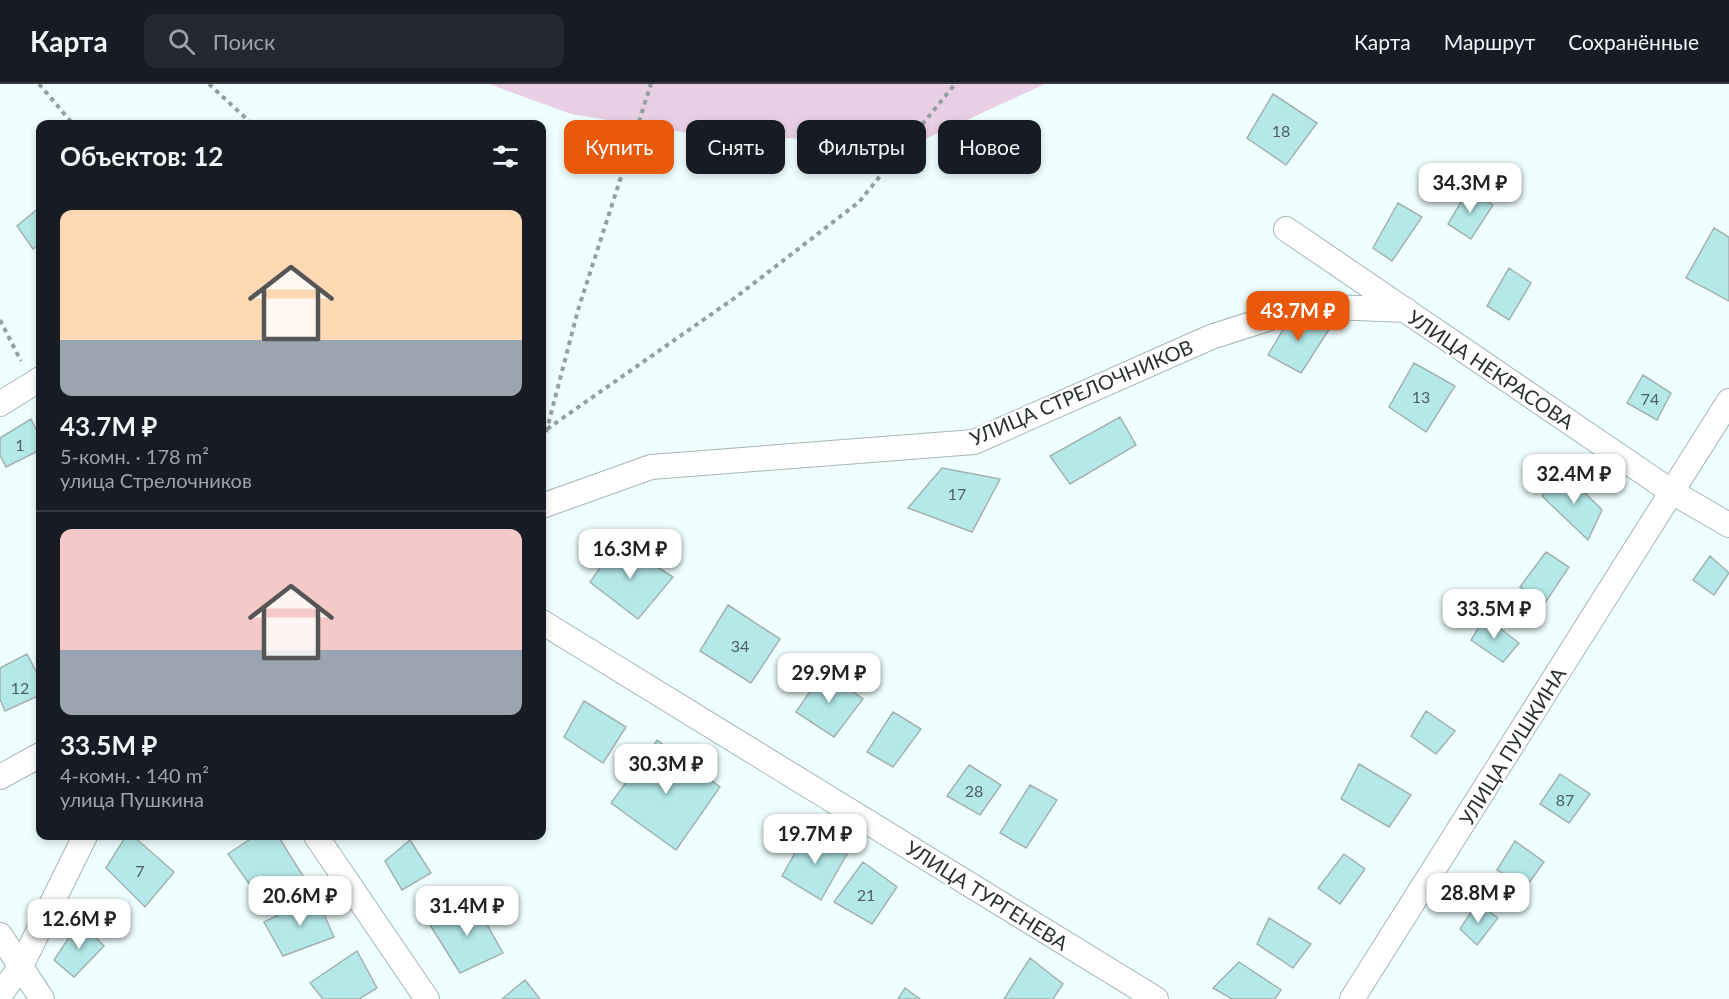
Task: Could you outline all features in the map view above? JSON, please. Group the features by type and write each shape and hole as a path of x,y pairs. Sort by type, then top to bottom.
{"street":[{"name":"УЛИЦА НЕКРАСОВА","path":"1286,229 1672,492 1729,525"},
{"name":"УЛИЦА СТРЕЛОЧНИКОВ","path":"546,505 651,466 974,442 1211,337 1308,306 1406,310"},
{"path":"0,404 36,388"},
{"name":"УЛИЦА ПУШКИНА","path":"1352,999 1729,401"},
{"name":"УЛИЦА ТУРГЕНЕВА","path":"546,624 1156,999"},
{"path":"0,777 36,757"},
{"path":"0,995 21,966 83,840"},
{"path":"319,840 428,999"},
{"path":"0,935 42,999"}],"path":[{"path":"39,84 70,120"},
{"path":"209,84 248,120"},
{"path":"547,429 578,310 651,84"},
{"path":"547,429 736,297 860,202 955,84"},
{"path":"0,320 36,383"}],"shaded area":[{"path":"489,84 1045,84 967,120 938,120 938,133 926,139 926,120 797,120 797,139 785,138 785,120 686,120 686,132 674,131 674,120 608,120 571,114"}],"building":[{"path":"1273,94 1317,123 1286,165 1247,138"},
{"path":"1468,190 1493,205 1471,239 1448,224"},
{"path":"1398,203 1422,217 1392,261 1373,248"},
{"path":"36,210 36,247 33,249 17,226"},
{"path":"1714,228 1729,237 1729,301 1686,278"},
{"path":"1509,268 1531,283 1509,320 1487,306"},
{"path":"1294,311 1330,328 1301,373 1268,355"},
{"path":"1414,363 1455,386 1426,432 1389,407"},
{"path":"1643,375 1671,393 1657,420 1627,403"},
{"path":"1120,417 1136,445 1070,484 1050,456"},
{"path":"31,419 36,429 36,452 6,467 0,455 0,438"},
{"path":"942,468 1000,479 972,532 908,508"},
{"path":"1564,472 1602,510 1588,540 1542,496"},
{"path":"618,543 673,577 638,619 590,582"},
{"path":"1546,552 1569,567 1545,603 1520,587"},
{"path":"1710,556 1729,573 1714,595 1693,580"},
{"path":"728,605 780,639 751,683 700,651"},
{"path":"1485,617 1519,643 1503,662 1471,640"},
{"path":"27,654 36,671 36,697 5,711 0,699 0,668"},
{"path":"824,671 863,699 834,737 796,712"},
{"path":"584,701 626,727 603,763 564,737"},
{"path":"1426,711 1455,731 1436,754 1411,736"},
{"path":"893,712 921,729 893,767 867,752"},
{"path":"657,740 720,787 676,850 611,803"},
{"path":"1359,764 1411,795 1389,827 1341,799"},
{"path":"969,765 1001,785 980,815 947,796"},
{"path":"1560,774 1590,794 1569,823 1540,804"},
{"path":"1030,785 1057,800 1026,848 1000,833"},
{"path":"808,830 848,852 821,900 782,876"},
{"path":"124,840 138,840 174,872 145,907 106,868"},
{"path":"249,840 280,840 303,876 258,896 228,854"},
{"path":"410,840 431,873 402,890 385,861"},
{"path":"1515,841 1544,862 1526,887 1497,870"},
{"path":"1344,854 1365,869 1340,904 1318,888"},
{"path":"863,862 897,887 872,924 834,902"},
{"path":"316,896 334,937 283,956 264,922"},
{"path":"473,900 503,953 460,973 430,925"},
{"path":"1477,903 1498,918 1477,945 1460,929"},
{"path":"1269,918 1311,944 1293,968 1257,944"},
{"path":"80,921 104,946 74,977 54,960"},
{"path":"357,951 377,988 359,999 323,999 310,983"},
{"path":"1030,958 1063,984 1053,999 1004,999"},
{"path":"1239,962 1281,990 1275,999 1232,999 1213,988"},
{"path":"525,980 540,999 502,999"},
{"path":"905,988 920,999 898,999"}]}
